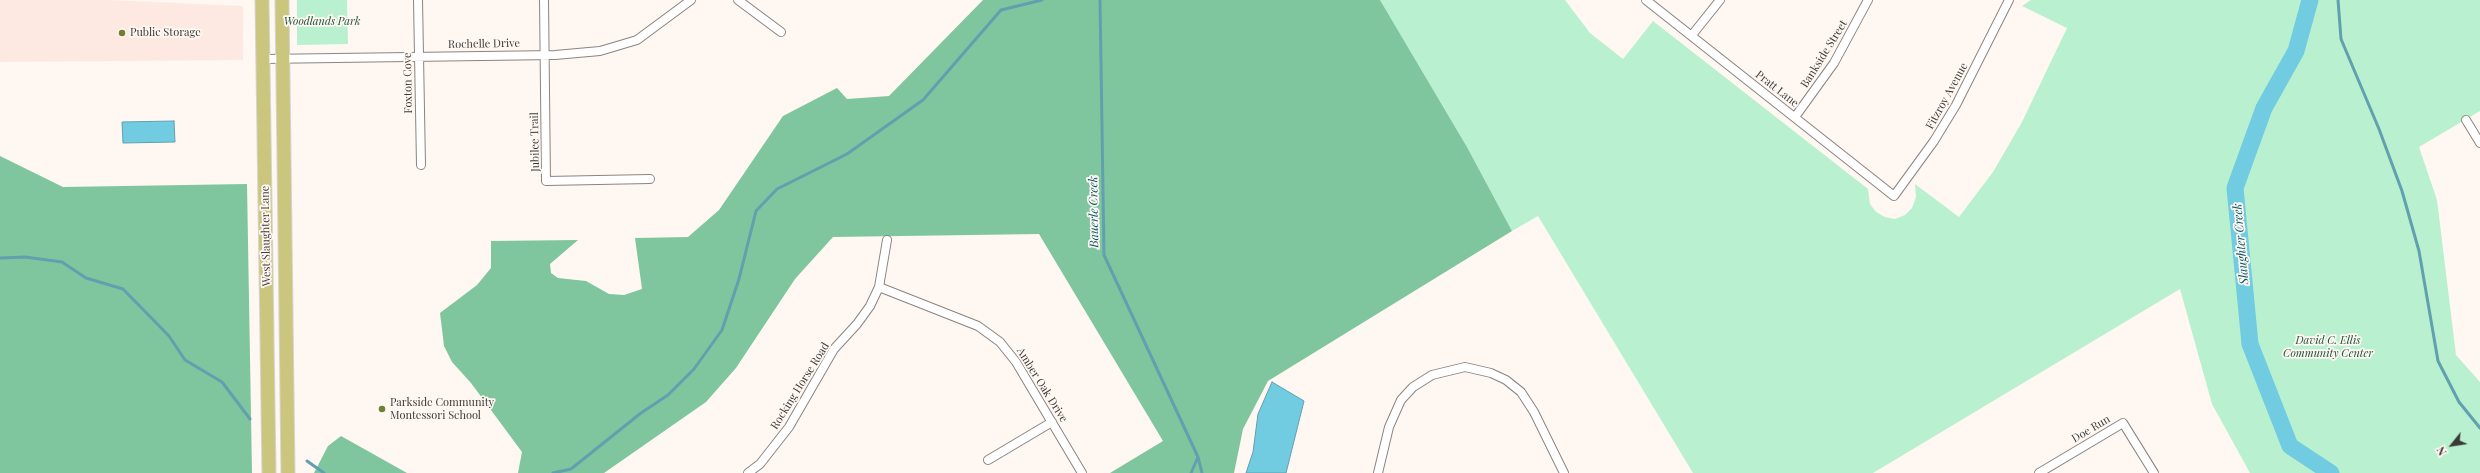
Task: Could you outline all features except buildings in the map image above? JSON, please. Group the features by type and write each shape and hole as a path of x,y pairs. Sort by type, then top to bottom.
{"main road":[{"name":"West Slaughter Lane","path":"262,0 269,473"},
{"name":"West Slaughter Lane","path":"282,0 288,473"},
{"path":"268,361 287,361"}],"street":[{"name":"Foxton Cove","path":"418,0 421,165"},
{"name":"Jubilee Trail","path":"544,0 546,181 650,179"},
{"name":"Rochelle Drive","path":"263,58 282,59 544,55 600,52 623,45 651,31 691,0"},
{"path":"738,0 781,32"},
{"name":"Pratt Lane","path":"1646,0 1894,196"},
{"path":"1692,35 1720,0"},
{"name":"Bankside Street","path":"1795,118 1834,63 1868,0"},
{"name":"Fitzroy Avenue","path":"1894,196 1934,141 1956,105 2009,0"},
{"path":"2466,120 2480,143"},
{"name":"Rocking Horse Road","path":"748,473 760,464 789,427 821,369 834,349 857,324 879,287 887,240"},
{"name":"Amber Oak Drive","path":"879,287 978,326 992,335 1016,362 1082,473"},
{"path":"1378,473 1389,427 1401,400 1413,387 1432,375 1465,367 1491,373 1506,380 1521,392 1534,412 1564,473"},
{"path":"988,460 1052,422"},
{"name":"Doe Run","path":"2039,473 2123,423 2154,473"}],"shaded area":[{"name":"Public Storage","path":"0,0 109,0 243,6 243,60 0,62"}],"green space":[{"name":"Woodlands Park","path":"297,0 347,0 348,44 297,45"},
{"path":"983,0 1380,0 1467,147 1512,231 1268,381 1243,429 1234,473 1110,473 1163,441 1039,234 833,237 795,279 736,368 706,402 604,473 518,473 522,452 471,383 452,362 444,346 440,313 477,285 491,268 491,241 578,240 550,264 551,273 558,278 586,281 609,294 624,295 642,289 635,238 688,237 719,210 783,116 837,88 847,99 889,96"},
{"name":"David C. Ellis Community Center","path":"1380,0 1565,0 1590,33 1623,59 1653,21 1868,189 1870,204 1876,212 1885,217 1895,219 1905,215 1912,208 1916,197 1915,184 1959,217 1993,172 2022,122 2067,28 2022,6 2031,0 2480,0 2480,111 2419,147 2437,200 2456,355 2480,382 2480,473 2250,473 2212,404 2180,289 1873,473 1693,473 1538,216 1512,231 1467,147"},
{"path":"0,156 63,187 247,184 252,473 0,473"},
{"path":"341,436 407,473 314,473 328,446"}],"water":[{"path":"174,121 175,142 123,143 122,122"},
{"path":"1272,382 1304,401 1286,473 1246,473 1253,452 1258,414"}],"waterway":[{"path":"553,473 571,469 641,413 668,395 694,369 722,330 739,279 756,211 777,189 847,154 923,100 1001,10 1042,0"},
{"name":"Bauerle Creek","path":"1100,0 1104,255 1198,457 1191,473"},
{"name":"Slaughter Creek","path":"2310,0 2296,51 2264,108 2235,188 2250,344 2290,446 2331,473"},
{"path":"2338,0 2341,39 2379,129 2402,191 2419,251 2438,361 2459,402 2480,428"},
{"path":"0,258 25,257 62,262 86,278 123,289 169,336 185,360 222,382 250,419"},
{"path":"1198,457 1202,473"},
{"path":"307,461 324,473"}],"place":[{"name":"Public Storage","path":"122,33"},
{"name":"Parkside Community Montessori School","path":"382,409"}]}
